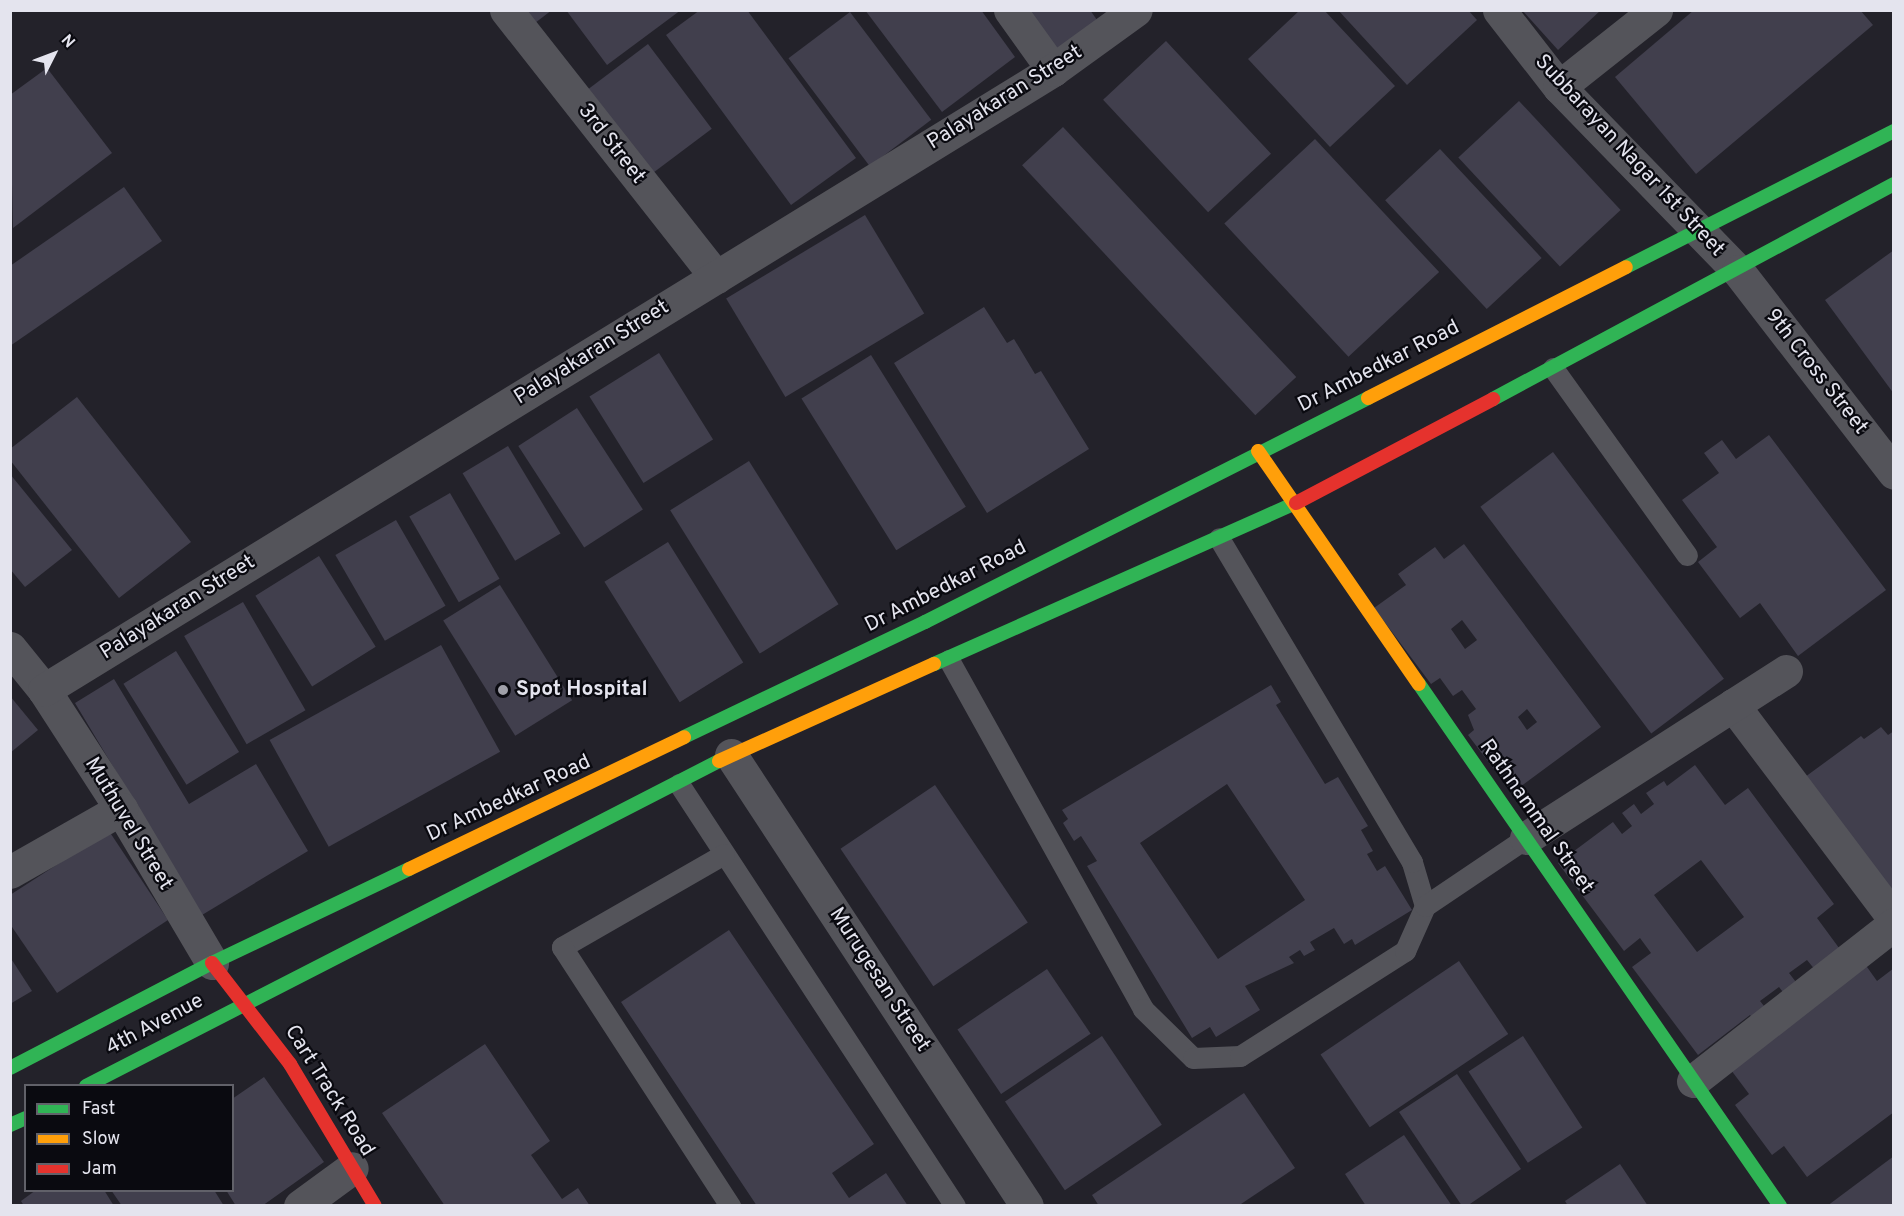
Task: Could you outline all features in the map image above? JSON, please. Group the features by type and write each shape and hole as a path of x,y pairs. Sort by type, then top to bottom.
{"main road":[{"name":"Dr Ambedkar Road","path":"10,1068 212,963 700,732 1893,131"},
{"path":"245,1001 679,784 730,755 949,660 1293,504 1738,271 1893,184"},
{"name":"Rathnammal Street","path":"1258,451 1780,1206"},
{"name":"Muthuvel Street","path":"212,963 245,1001"},
{"name":"4th Avenue","path":"90,1084 245,1001"},
{"name":"Cart Track Road","path":"245,1001 290,1064 375,1206"},
{"path":"10,1125 24,1119"}],"street":[{"name":"3rd Street","path":"506,10 716,277"},
{"path":"1010,10 1053,70"},
{"name":"Palayakaran Street","path":"44,690 1053,70 1136,10"},
{"name":"Subbarayan Nagar 1st Street","path":"1499,10 1559,87 1738,271"},
{"path":"1559,87 1656,10"},
{"name":"9th Cross Street","path":"1738,271 1893,473"},
{"name":"Muthuvel Street","path":"10,648 44,690 121,809 212,963"},
{"path":"1526,838 1786,671"},
{"path":"1733,705 1893,919"},
{"name":"Murugesan Street","path":"730,755 1027,1206"},
{"path":"10,872 121,809"},
{"path":"1693,1081 1893,924"},
{"path":"300,1206 352,1168"}],"lane":[{"path":"1553,368 1687,555"},
{"path":"1219,538 1412,861 1425,906"},
{"path":"949,660 1143,1009 1192,1058 1240,1056 1357,984 1405,951 1425,906 1526,838"},
{"path":"679,784 955,1206"},
{"path":"724,854 562,947 730,1206"}],"building":[{"path":"526,10 552,10 535,23"},
{"path":"566,10 681,10 607,65"},
{"path":"700,10 747,10 856,158 791,205 666,35"},
{"path":"865,10 981,10 1015,57 942,112"},
{"path":"1021,10 1090,10 1097,20 1052,53"},
{"path":"1300,10 1324,10 1395,86 1330,147 1248,59"},
{"path":"1338,10 1468,10 1477,20 1407,85"},
{"path":"1522,10 1601,10 1558,50"},
{"path":"1694,10 1860,10 1873,25 1696,174 1615,77"},
{"path":"850,12 931,120 870,166 789,58"},
{"path":"1166,41 1271,154 1208,212 1103,100"},
{"path":"648,44 712,129 652,174 588,89"},
{"path":"47,68 112,153 13,228 10,95"},
{"path":"1519,101 1621,210 1560,267 1458,158"},
{"path":"1063,127 1296,377 1255,415 1022,165"},
{"path":"1315,139 1439,272 1348,357 1224,224"},
{"path":"1440,149 1542,258 1487,309 1385,200"},
{"path":"124,187 162,241 10,346 10,266"},
{"path":"865,215 924,314 785,397 726,298"},
{"path":"1894,250 1894,394 1825,300"},
{"path":"984,307 1007,343 1014,339 1035,374 1041,371 1089,449 987,513 894,363"},
{"path":"659,353 713,440 644,483 589,396"},
{"path":"871,355 966,507 896,550 801,398"},
{"path":"77,397 191,542 119,598 10,460 10,449"},
{"path":"577,408 643,509 584,548 518,446"},
{"path":"1769,435 1886,590 1798,656 1760,603 1740,618 1698,562 1717,547 1682,500 1719,473 1704,453 1722,440 1736,459"},
{"path":"508,446 561,533 515,561 463,473"},
{"path":"1553,452 1724,679 1651,734 1480,507"},
{"path":"749,461 839,604 760,654 670,510"},
{"path":"10,474 72,550 25,587 10,569"},
{"path":"450,493 499,579 459,602 409,516"},
{"path":"396,520 446,606 385,641 335,555"},
{"path":"668,542 743,662 680,702 604,582"},
{"path":"1464,544 1601,727 1512,793 1468,735 1474,730 1468,715 1476,709 1462,690 1453,696 1440,678 1431,684 1374,608 1406,585 1398,574 1435,547 1444,559","holes":["1462,620 1477,640 1465,649 1451,629","1527,709 1537,722 1527,730 1518,717"]},
{"path":"319,556 376,647 312,686 255,596"},
{"path":"500,585 572,700 515,736 443,621"},
{"path":"243,602 306,710 247,744 184,636"},
{"path":"441,645 500,752 329,847 270,740"},
{"path":"176,651 239,752 186,785 123,684"},
{"path":"114,679 189,804 256,764 308,851 202,915 75,703"},
{"path":"1271,685 1281,702 1276,705 1325,784 1338,777 1368,826 1361,830 1373,851 1367,854 1377,871 1385,866 1412,910 1355,945 1352,939 1344,944 1334,928 1310,942 1315,950 1304,956 1300,950 1289,957 1294,963 1245,986 1260,1010 1216,1037 1210,1027 1192,1038 1087,866 1097,861 1081,836 1074,841 1063,823 1068,819 1062,810","holes":["1227,784 1305,900 1218,959 1140,843"]},
{"path":"10,696 38,730 10,753"},
{"path":"1881,727 1888,735 1894,731 1894,895 1805,777 1861,736 1864,739"},
{"path":"1695,765 1725,805 1748,788 1834,904 1817,918 1842,952 1816,971 1807,960 1789,973 1799,986 1786,996 1779,987 1760,1001 1768,1011 1755,1021 1750,1015 1698,1055 1632,967 1651,953 1640,938 1624,951 1558,863 1613,822 1622,834 1632,826 1622,813 1634,804 1641,814 1654,804 1646,793 1664,781 1667,786","holes":["1701,860 1744,917 1697,952 1654,895"]},
{"path":"935,785 1028,923 933,986 840,849"},
{"path":"109,831 168,920 57,993 10,924 10,895"},
{"path":"729,930 874,1144 832,1173 849,1198 886,1173 908,1206 757,1206 621,1002"},
{"path":"10,957 32,991 10,1004"},
{"path":"1862,960 1877,981 1894,968 1894,1112 1807,1177 1784,1146 1772,1155 1735,1105 1749,1094 1725,1062"},
{"path":"1459,961 1508,1034 1370,1127 1321,1054"},
{"path":"1047,969 1091,1034 1001,1094 957,1029"},
{"path":"1102,1036 1162,1125 1065,1190 1005,1101"},
{"path":"1523,1036 1582,1127 1528,1163 1468,1071"},
{"path":"485,1044 550,1141 531,1155 562,1199 578,1188 590,1206 445,1206 382,1113"},
{"path":"1457,1074 1521,1169 1467,1206 1462,1206 1399,1112"},
{"path":"264,1077 324,1162 262,1206 236,1206 227,1192 234,1192 234,1098"},
{"path":"1244,1093 1295,1168 1238,1206 1099,1206 1092,1195"},
{"path":"1404,1135 1452,1206 1366,1206 1345,1174"},
{"path":"1894,1156 1894,1206 1827,1206"},
{"path":"1620,1164 1648,1206 1568,1206 1565,1201"},
{"path":"33,1192 105,1192 114,1206 24,1206 21,1201"},
{"path":"112,1192 215,1192 224,1206 122,1206"}],"traffic: fast":[{"path":"1626,267 1894,131"},
{"path":"1493,399 1894,184"},
{"path":"684,737 925,622 1368,398"},
{"path":"934,664 1296,503"},
{"path":"1419,684 1780,1206"},
{"path":"90,1084 719,761"},
{"path":"10,1068 212,963 409,869"},
{"path":"10,1125 24,1119"}],"traffic: slow":[{"path":"1368,398 1626,267"},
{"path":"1258,451 1419,684"},
{"path":"719,761 934,664"},
{"path":"409,869 684,737"}],"traffic: jam":[{"path":"1296,503 1493,399"},
{"path":"212,963 290,1064 375,1206"}],"place":[{"name":"Spot Hospital","path":"503,690"}]}
